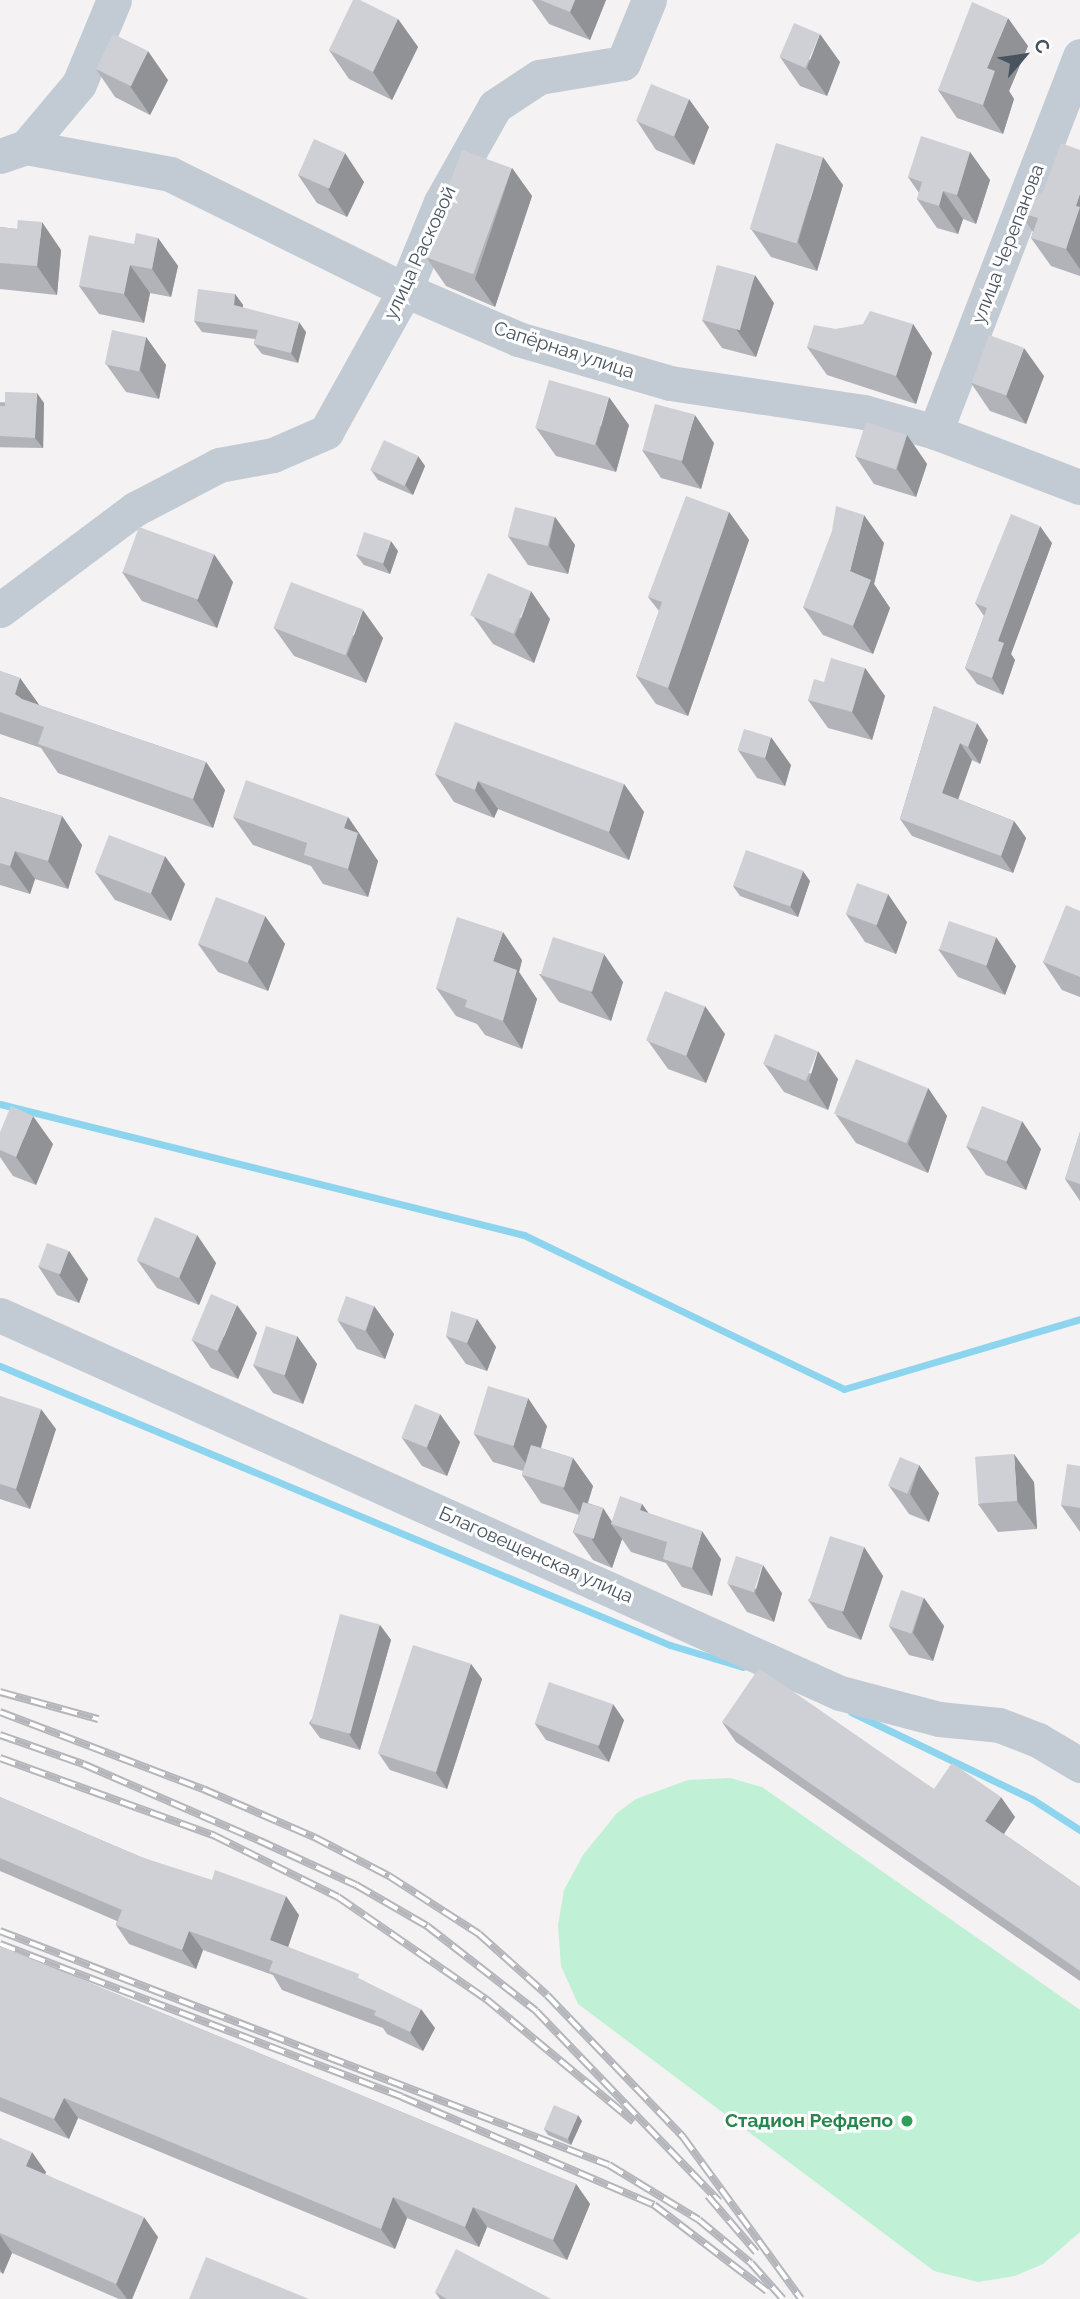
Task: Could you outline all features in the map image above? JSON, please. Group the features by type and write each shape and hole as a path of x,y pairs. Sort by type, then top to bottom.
{"street":[{"path":"13,152 79,84 114,0"},
{"name":"улица Расковой","path":"0,610 135,509 219,465 273,455 326,432 405,290 441,202 495,106 539,77 622,62 649,0"},
{"name":"улица Черепанова","path":"935,432 1080,56"},
{"name":"Сапёрная улица","path":"13,152 170,174 405,290 518,339 670,383 864,412 935,432 1080,487"},
{"name":"Благовещенская улица","path":"0,1315 840,1693 939,1719 999,1725 1038,1740 1080,1765"}],"green space":[{"name":"Стадион Рефдепо","path":"730,1778 762,1787 1080,2010 1080,2232 1043,2264 1015,2276 978,2282 934,2271 578,2004 561,1966 558,1925 564,1890 583,1855 617,1813 636,1799 688,1780"}],"building":[{"path":"353,0 360,0 398,19 373,72 329,50"},
{"path":"540,0 575,0 570,12"},
{"path":"972,2 1008,18 987,68 995,71 983,105 938,90"},
{"path":"794,23 820,34 805,68 780,57"},
{"path":"113,34 148,51 131,86 96,69"},
{"path":"651,84 689,99 674,136 636,121"},
{"path":"921,136 970,152 957,195 943,191 939,206 917,199 922,182 908,177"},
{"path":"314,139 345,153 329,188 298,175"},
{"path":"776,143 823,157 797,243 750,229"},
{"path":"1061,143 1080,150 1080,194 1076,206 1080,207 1066,249 1031,238 1038,218 1019,212 1026,190 1042,195"},
{"path":"462,150 512,168 473,274 423,256"},
{"path":"18,220 42,222 37,266 0,263 0,227 17,229"},
{"path":"136,233 158,238 152,269 130,265 124,294 79,286 89,235 134,244"},
{"path":"717,265 755,275 740,330 702,320"},
{"path":"198,289 235,294 234,305 299,322 291,353 254,344 258,330 194,321"},
{"path":"870,311 913,324 896,376 807,347 814,325 836,329 863,324"},
{"path":"112,330 146,337 139,372 105,364"},
{"path":"989,335 1024,348 1006,396 972,383"},
{"path":"549,380 609,397 595,445 535,428"},
{"path":"5,392 37,393 35,438 0,436 0,406 5,406"},
{"path":"655,404 695,415 682,461 643,450"},
{"path":"866,422 907,435 896,470 855,456"},
{"path":"384,440 418,456 404,486 370,470"},
{"path":"686,496 729,512 668,688 636,676 662,602 648,597"},
{"path":"836,506 864,515 850,571 871,580 853,626 803,607 832,531"},
{"path":"515,507 555,517 548,546 508,536"},
{"path":"1011,514 1040,526 998,641 1004,643 992,678 965,668 987,608 975,603"},
{"path":"139,527 214,554 198,599 123,572"},
{"path":"364,532 391,541 383,563 357,555"},
{"path":"488,573 531,591 513,634 470,615"},
{"path":"291,582 363,610 345,655 273,628"},
{"path":"831,658 865,668 852,712 808,700 814,679 824,682"},
{"path":"0,671 20,678 15,694 22,699 206,762 193,799 38,744 44,727 0,712"},
{"path":"934,706 977,723 968,747 960,743 942,793 1014,821 1001,856 900,819"},
{"path":"455,722 624,784 609,832 478,781 475,790 435,774"},
{"path":"744,729 771,737 764,758 738,750"},
{"path":"246,780 348,817 344,828 358,833 348,869 304,855 307,843 233,817"},
{"path":"0,797 62,816 48,861 15,851 10,866 0,863"},
{"path":"109,835 165,857 151,894 95,872"},
{"path":"746,850 803,871 790,907 733,886"},
{"path":"857,883 888,894 877,925 846,914"},
{"path":"216,897 265,916 248,963 198,944"},
{"path":"1066,905 1080,911 1080,977 1043,962"},
{"path":"457,917 503,932 493,961 517,970 503,1021 465,1007 467,1000 436,988"},
{"path":"949,921 996,937 987,966 939,949"},
{"path":"553,937 604,954 592,992 541,975"},
{"path":"665,991 705,1006 686,1056 646,1040"},
{"path":"775,1034 818,1051 806,1081 763,1064"},
{"path":"856,1059 928,1088 906,1143 834,1114"},
{"path":"11,1106 33,1116 16,1157 0,1150 0,1132"},
{"path":"982,1106 1022,1121 1007,1162 967,1146"},
{"path":"1080,1132 1080,1184 1065,1179"},
{"path":"155,1217 197,1235 179,1278 137,1260"},
{"path":"47,1243 69,1251 60,1274 38,1266"},
{"path":"211,1294 237,1305 217,1351 191,1340"},
{"path":"346,1296 374,1306 365,1331 337,1320"},
{"path":"451,1311 477,1319 467,1343 446,1336"},
{"path":"266,1326 297,1336 285,1375 253,1365"},
{"path":"488,1386 528,1398 514,1446 473,1434"},
{"path":"0,1396 41,1409 16,1489 0,1484"},
{"path":"415,1404 440,1414 427,1447 402,1437"},
{"path":"531,1445 573,1458 564,1488 522,1475"},
{"path":"1014,1454 1017,1501 978,1504 975,1457"},
{"path":"900,1457 919,1465 907,1494 888,1486"},
{"path":"1067,1464 1080,1466 1080,1508 1061,1505"},
{"path":"620,1496 642,1504 640,1510 702,1531 692,1568 663,1559 667,1542 611,1524"},
{"path":"583,1502 603,1508 594,1539 574,1533"},
{"path":"830,1536 864,1547 843,1612 809,1601"},
{"path":"736,1556 763,1565 754,1592 727,1584"},
{"path":"901,1590 924,1598 911,1634 889,1626"},
{"path":"340,1614 380,1625 350,1734 311,1723"},
{"path":"413,1645 471,1664 436,1772 378,1753"},
{"path":"759,1668 934,1789 952,1763 1001,1797 985,1821 1080,1887 1080,1971 722,1722"},
{"path":"549,1682 613,1704 599,1746 535,1724"},
{"path":"0,1797 141,1857 212,1880 215,1870 286,1896 270,1940 359,1974 358,1978 421,2009 410,2032 374,2015 376,2011 269,1971 273,1961 189,1931 182,1950 116,1925 122,1910 0,1858"},
{"path":"0,1946 576,2184 553,2240 473,2207 465,2227 393,2197 381,2229 64,2098 54,2119 0,2097"},
{"path":"554,2105 578,2115 568,2139 544,2129"},
{"path":"0,2138 32,2152 26,2166 144,2217 116,2284 0,2233"},
{"path":"456,2249 551,2299 447,2299 435,2292"},
{"path":"206,2257 309,2299 189,2299"}],"waterway":[{"path":"0,1104 524,1235 844,1389 1080,1319"},
{"path":"0,1366 670,1645 743,1667"},
{"path":"851,1712 1032,1799 1080,1830"}],"railway":[{"path":"0,1692 98,1719"},
{"path":"0,1712 203,1789 314,1837 389,1876 479,1934 547,1995 683,2137 801,2299"},
{"path":"0,1735 83,1764 258,1840 356,1885 427,1926 536,2011 719,2201"},
{"path":"0,1758 215,1836 338,1897 486,1999 634,2122"},
{"path":"0,1931 609,2165 699,2220 751,2263 783,2299"},
{"path":"0,1944 402,2097 654,2205 767,2291"},
{"path":"708,2196 756,2252"}],"place":[{"name":"Стадион Рефдепо","path":"907,2121"}]}
